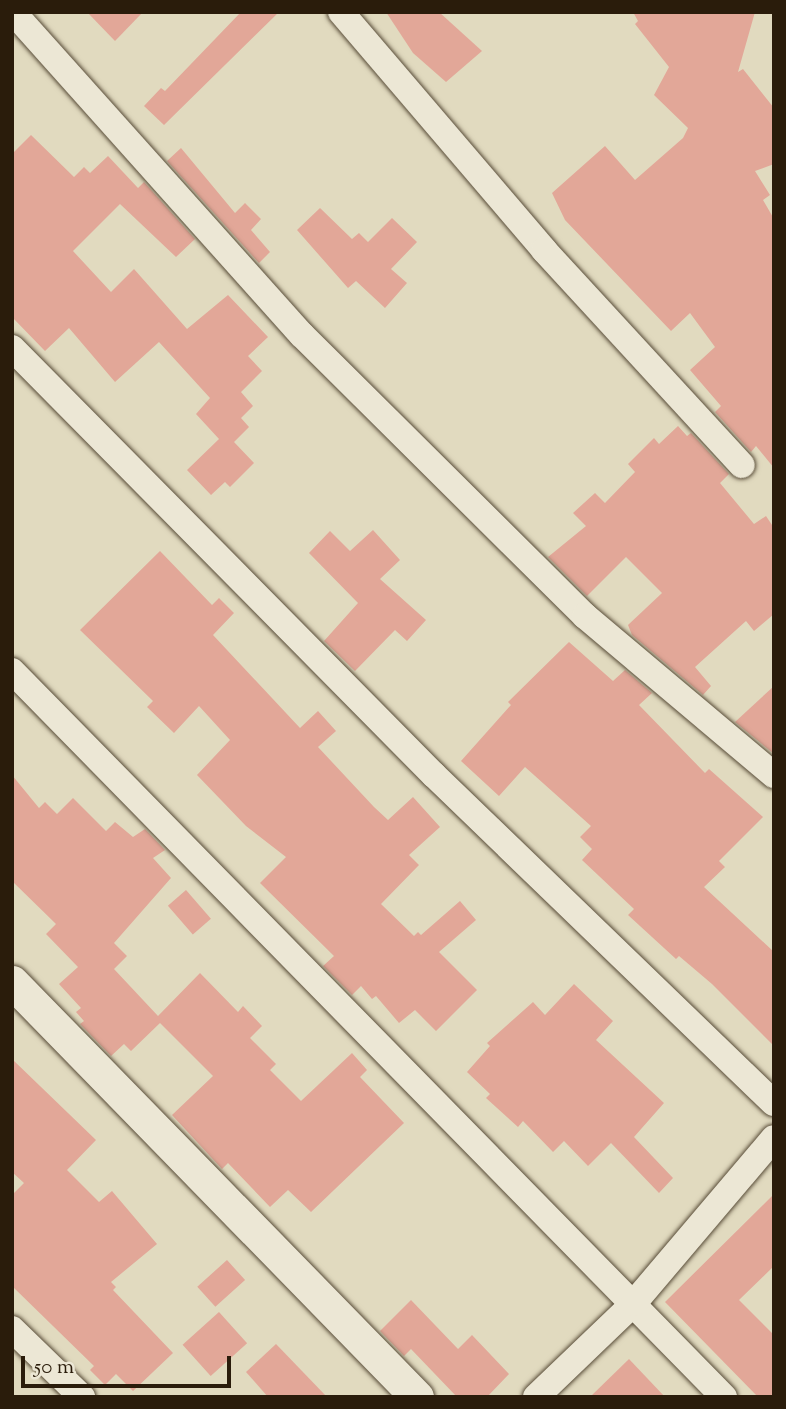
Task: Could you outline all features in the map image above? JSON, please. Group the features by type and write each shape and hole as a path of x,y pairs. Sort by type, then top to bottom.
{"street":[{"path":"13,12 302,335 584,616 774,775"},
{"path":"341,12 544,250 742,465"},
{"path":"12,348 434,775 774,1102"},
{"path":"12,671 724,1397"},
{"path":"12,982 418,1397"},
{"path":"536,1397 634,1303 774,1138"},
{"path":"12,1329 82,1397"}],"building":[{"path":"87,12 143,12 115,41"},
{"path":"241,12 279,12 164,125 144,106 161,88 165,91"},
{"path":"386,12 439,12 482,51 446,82 413,53"},
{"path":"633,12 755,12 738,72 743,69 774,108 774,164 755,171 770,195 763,200 774,219 774,468 756,446 751,452 715,412 721,406 690,370 715,347 690,313 671,331 565,220 552,193 605,146 635,180 683,138 688,128 654,95 669,67 635,24 638,21"},
{"path":"31,135 74,177 84,167 90,173 108,156 138,188 144,182 195,239 176,257 120,204 73,251 111,292 134,269 187,329 228,295 268,337 248,356 262,371 241,392 253,406 241,418 249,427 234,442 254,463 230,487 225,482 211,495 187,470 219,439 196,414 210,398 159,342 115,382 69,328 45,351 12,317 12,154"},
{"path":"181,148 235,213 245,203 261,219 251,230 270,252 259,263 167,161"},
{"path":"320,208 352,239 359,233 368,242 392,218 417,242 391,269 407,283 385,308 356,281 348,288 297,230"},
{"path":"678,426 687,436 691,433 729,474 720,483 754,524 766,516 774,528 774,614 754,631 746,621 695,667 711,686 703,695 632,635 628,625 662,593 626,557 587,596 548,557 586,526 573,513 595,493 605,503 635,472 628,464 654,438 659,444"},
{"path":"373,530 400,560 380,579 426,620 407,641 395,630 355,671 324,641 358,603 309,553 330,531 350,551"},
{"path":"160,551 212,605 219,598 234,613 213,635 300,728 318,711 336,731 318,747 374,807 388,820 413,797 440,827 409,855 419,865 381,904 414,936 418,932 421,935 460,901 476,920 439,952 477,990 436,1031 415,1010 399,1023 376,996 372,999 361,986 352,995 323,966 334,956 260,883 286,857 246,826 197,775 230,740 199,706 174,733 147,707 153,701 80,630"},
{"path":"569,642 613,681 625,670 652,693 639,705 705,773 709,769 763,817 719,861 725,867 704,887 774,952 774,1046 712,984 679,956 676,959 628,915 634,909 582,860 592,849 580,837 591,826 525,767 499,796 461,761 511,705 508,702"},
{"path":"774,686 774,754 735,722"},
{"path":"12,775 39,808 45,802 57,814 73,798 106,831 115,822 133,837 145,829 165,850 153,858 171,878 114,943 127,956 114,969 158,1016 200,973 238,1012 243,1006 262,1026 250,1038 276,1064 270,1070 301,1101 352,1053 367,1070 360,1077 404,1123 311,1212 288,1190 270,1207 228,1163 222,1169 172,1115 213,1076 160,1023 131,1051 124,1044 111,1056 80,1024 84,1021 76,1012 81,1008 59,984 78,967 46,934 56,924 12,881"},
{"path":"186,890 211,919 193,934 168,906"},
{"path":"574,984 613,1021 596,1040 664,1103 634,1137 673,1178 659,1193 611,1143 588,1166 564,1141 553,1152 523,1121 518,1127 486,1098 490,1094 467,1072 490,1046 487,1043 533,1002 545,1015"},
{"path":"12,1059 96,1140 67,1170 99,1202 112,1191 157,1244 111,1282 116,1287 113,1290 173,1353 133,1391 116,1374 105,1385 90,1370 94,1366 12,1286 12,1195 24,1183 12,1172"},
{"path":"774,1194 774,1266 739,1300 774,1335 774,1397 758,1397 665,1302"},
{"path":"227,1260 245,1280 215,1307 197,1287"},
{"path":"411,1300 458,1349 472,1335 509,1374 487,1397 457,1397 411,1349 404,1356 380,1331"},
{"path":"219,1312 247,1343 211,1376 183,1345"},
{"path":"276,1344 327,1397 268,1397 246,1372"},
{"path":"629,1359 665,1397 590,1397"}]}
